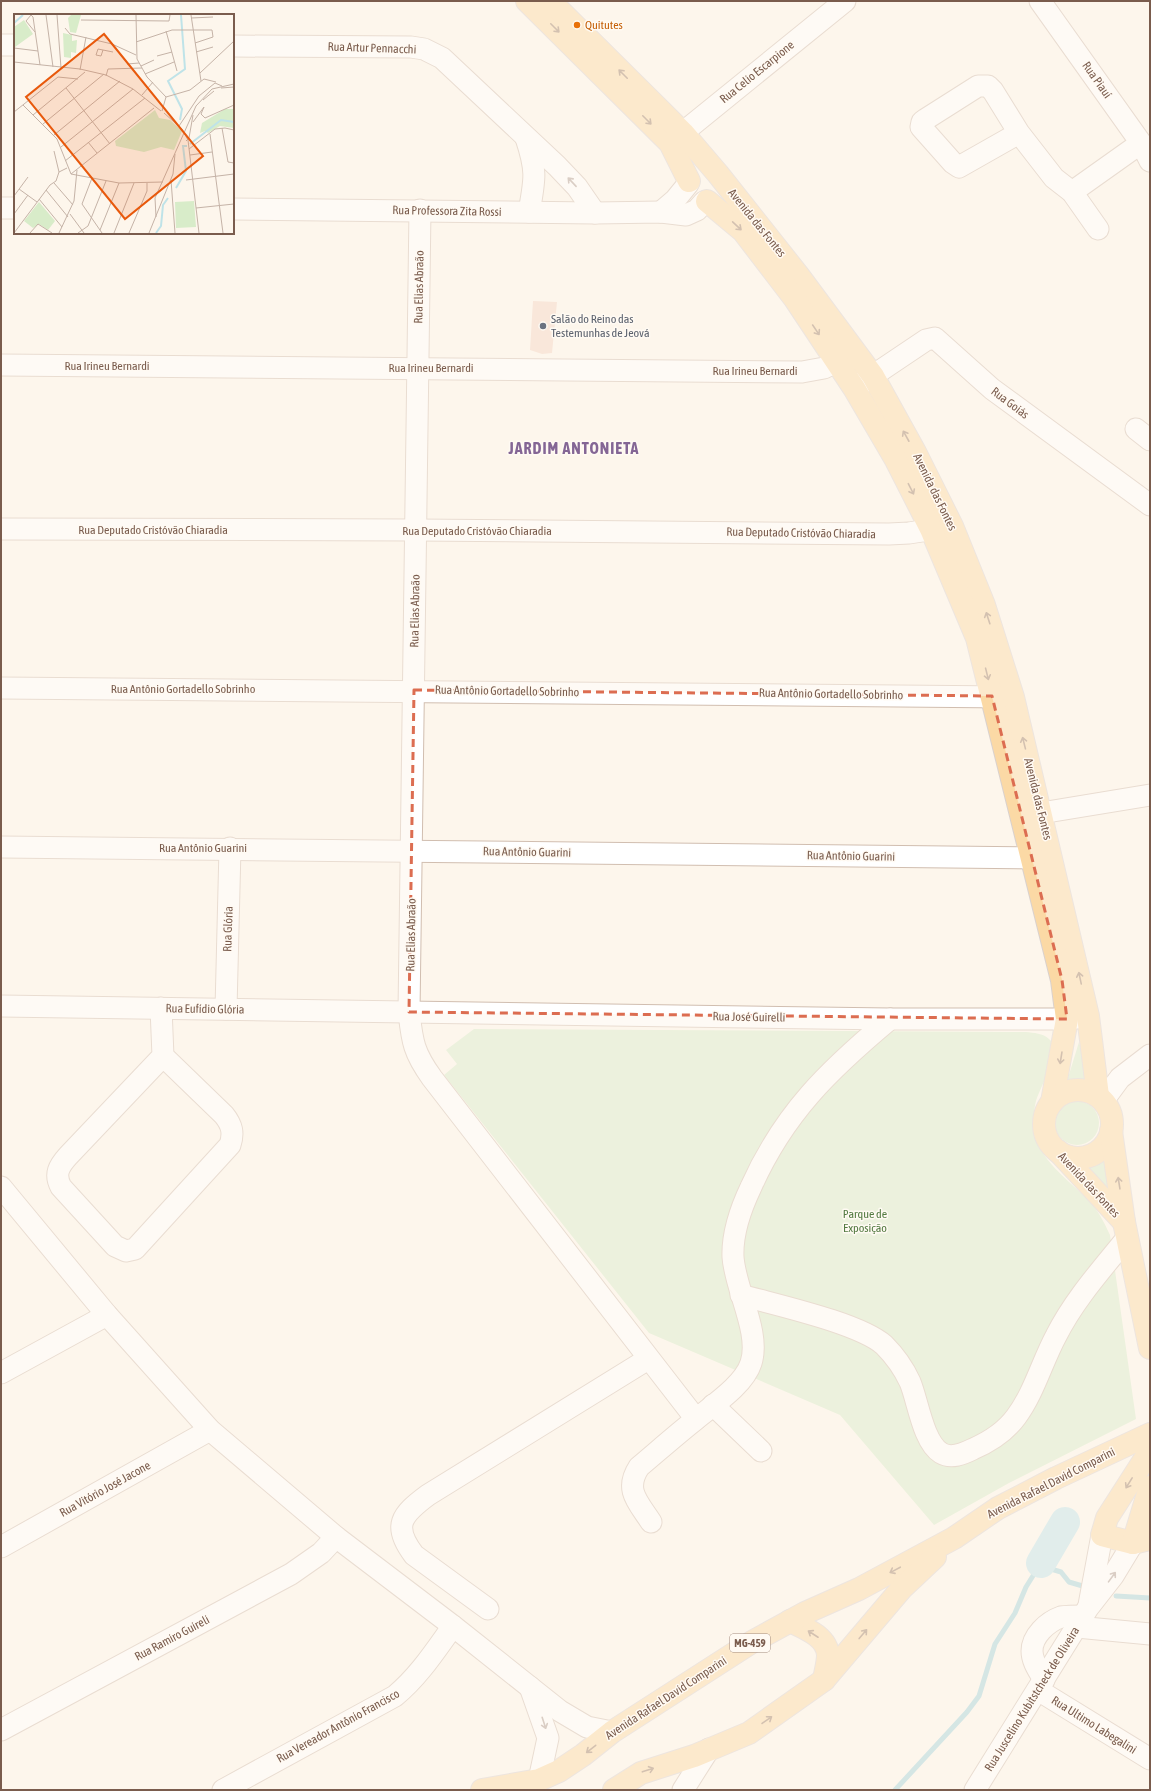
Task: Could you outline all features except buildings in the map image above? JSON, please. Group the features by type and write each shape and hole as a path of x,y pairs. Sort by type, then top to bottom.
{"main road":[{"name":"Avenida das Fontes","path":"527,1 676,138 718,174 798,274 857,352 873,376 915,452 942,528"},
{"name":"Avenida das Fontes","path":"550,1 676,138 689,182"},
{"path":"700,169 709,169 718,174 721,181 720,193 715,199 706,202 693,196 689,182 692,175 700,169"},
{"name":"Avenida das Fontes","path":"706,202 733,222 749,239 795,299 854,388 896,460 942,528 984,605 1003,696 1042,858 1088,1016 1101,1099 1109,1110 1112,1120 1111,1131 1126,1230 1138,1281 1150,1348"},
{"name":"Avenida das Fontes","path":"1003,696 1041,813 1042,858 1067,1019 1052,1102 1046,1111 1045,1126 1049,1140 1055,1148 1126,1230"},
{"path":"1052,1102 1059,1095 1069,1091 1079,1090 1089,1092 1101,1099"},
{"name":"Avenida das Fontes","path":"1055,1148 1063,1154 1073,1157 1083,1157 1101,1148 1111,1131"},
{"name":"Avenida Rafael David Comparini","path":"482,1790 539,1780 559,1771 612,1732 752,1642 790,1621 858,1589 954,1538 998,1508 1105,1454 1150,1434"},
{"path":"1150,1451 1107,1518 1102,1535 1141,1541 1142,1513 1150,1487"},
{"path":"1116,1504 1142,1513"},
{"name":"Avenida Rafael David Comparini","path":"614,1790 641,1773 749,1733 824,1680 902,1588 954,1538"},
{"path":"790,1621 822,1639 828,1654 824,1680"}],"street":[{"name":"Rua Celio Escarpione","path":"676,138 845,1"},
{"name":"Rua Piauí","path":"1040,1 1145,152"},
{"path":"1,45 14,45"},
{"name":"Rua Artur Pennacchi","path":"234,46 411,47 424,49 442,58 526,138 542,151 577,187 595,213"},
{"path":"1019,132 1054,178 1072,192 1098,229"},
{"name":"Rua Artur Pennacchi","path":"526,138 533,157 535,178 529,212"},
{"path":"1072,192 1145,152"},
{"path":"661,212 675,200 689,182"},
{"name":"Rua Professora Zita Rossi","path":"234,209 595,213 661,212 686,215 697,210 706,202"},
{"path":"1,208 14,208"},
{"name":"Rua Elias Abraão","path":"420,210 409,1012 415,1052 432,1078 648,1359 696,1419"},
{"name":"Rua Goiás","path":"873,376 926,340 935,338 992,389 1150,505"},
{"name":"Rua Irineu Bernardi","path":"1,365 802,372 824,368 838,363 857,352"},
{"path":"854,388 873,376"},
{"name":"Rua Deputado Cristóvão Chiaradia","path":"1,529 416,530 889,534 942,528"},
{"name":"Rua Antônio Gortadello Sobrinho","path":"1,688 414,690 1003,696"},
{"path":"1041,813 1150,795"},
{"name":"Rua Antônio Guarini","path":"1,847 230,848 1042,858"},
{"name":"Rua Glória","path":"226,1010 230,848"},
{"name":"Rua Eufídio Glória","path":"1,1006 409,1012"},
{"path":"161,1008 163,1056 224,1115 230,1123 233,1137 230,1145 135,1249 126,1251 115,1246 61,1187 57,1180 57,1172 68,1156 163,1056"},
{"name":"Rua José Guirelli","path":"409,1012 890,1019 1067,1019 1088,1016"},
{"path":"651,1522 634,1496 632,1485 633,1476 639,1467 739,1383 751,1363 754,1341 733,1256 735,1232 745,1201 761,1164 779,1134 809,1095 844,1058 890,1019"},
{"path":"1101,1099 1120,1078 1150,1055"},
{"path":"2,1190 107,1315 210,1430 336,1537 411,1593 560,1711 587,1727 612,1732"},
{"path":"742,1295 851,1327 883,1344 896,1359 909,1382 932,1444 941,1453 951,1456 981,1446 1006,1429 1016,1418 1025,1403 1056,1335 1071,1310 1126,1230"},
{"path":"1,1373 107,1315"},
{"path":"488,1608 414,1555 405,1543 401,1529 402,1520 409,1509 428,1495 648,1359"},
{"path":"713,1405 760,1451"},
{"name":"Rua Vitório José Jacone","path":"1,1547 210,1430"},
{"name":"Rua Juscelino Kubitstcheck de Oliveira","path":"1083,1617 1102,1535"},
{"name":"Rua Ramiro Guireli","path":"1,1730 290,1574 321,1553 336,1537"},
{"name":"Rua Juscelino Kubitstcheck de Oliveira","path":"975,1790 1083,1617 1141,1541"},
{"path":"411,1593 430,1567"},
{"path":"1041,1685 1032,1652 1033,1643 1038,1634 1050,1623 1061,1618 1083,1617 1150,1634"},
{"name":"Rua Vereador Antônio Francisco","path":"223,1790 395,1696 408,1685 422,1669 453,1626"},
{"name":"Rua Ultimo Labegalini","path":"1041,1685 1150,1759"},
{"path":"530,1686 548,1738 539,1780"},
{"path":"683,1790 709,1749"}],"highlighted area":[{"path":"414,690 992,696 1062,980 1067,1019 409,1012"}],"green space":[{"name":"Parque de Exposição","path":"474,1029 1026,1032 1047,1037 1053,1044 1053,1051 1052,1059 1038,1095 1034,1110 1036,1137 1044,1155 1051,1164 1092,1204 1110,1235 1136,1419 1009,1483 934,1525 840,1415 649,1333 444,1075 457,1064 446,1050"},
{"path":"1079,1042 1089,1080 1067,1081"},
{"path":"1077,1101 1089,1105 1095,1111 1099,1123 1095,1135 1089,1141 1077,1145 1065,1141 1059,1135 1055,1123 1059,1111 1065,1105"},
{"path":"1107,1155 1117,1207 1081,1165 1098,1161"}],"waterway":[{"path":"1041,1563 1065,1522"},
{"path":"895,1790 967,1712 979,1696 995,1644 1015,1613 1026,1587 1041,1563 1051,1569 1061,1572 1069,1582 1086,1587"},
{"path":"1116,1596 1150,1598"}],"place":[{"name":"Quitutes","path":"577,25"},
{"name":"Salão do Reino das Testemunhas de Jeová","path":"543,326"}],"district":[{"name":"JARDIM ANTONIETA","path":"574,448"}]}
